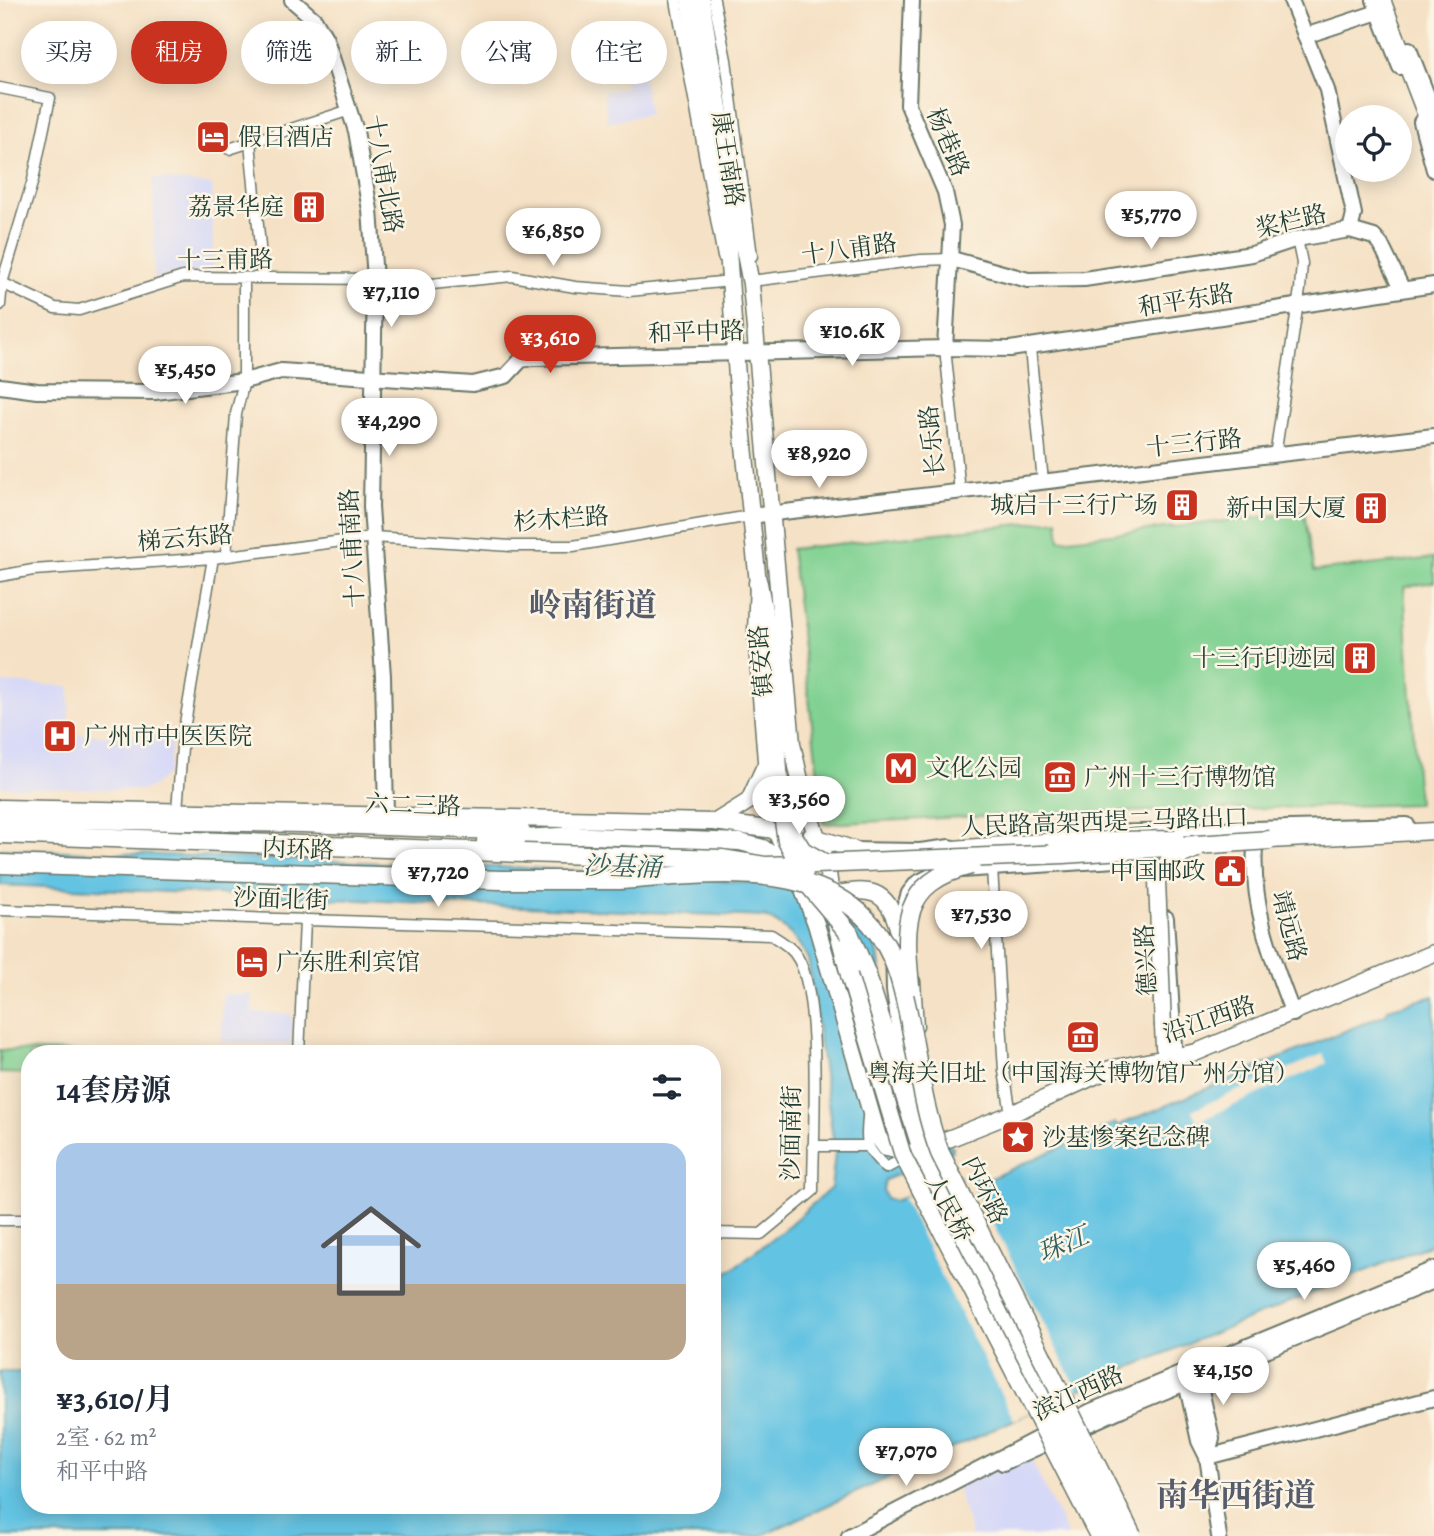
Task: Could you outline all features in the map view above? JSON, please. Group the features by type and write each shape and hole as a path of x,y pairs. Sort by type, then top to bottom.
{"highway":[{"path":"758,583 766,628 783,824 791,848 810,879 839,914 849,933"},
{"path":"0,834 272,844 512,841 577,836"},
{"path":"619,880 749,867 1263,843"},
{"name":"内环路","path":"272,844 722,859 777,869 808,884 849,933 866,973 923,1149 1114,1536"},
{"name":"内环路","path":"0,864 514,880 779,876 817,885 838,896 870,923 894,961 906,1003 929,1122 950,1175 1132,1536"},
{"path":"918,1073 907,946 908,918 915,900 926,885 942,874 971,867"}],"main road":[{"name":"康王南路","path":"689,0 724,209 751,516"},
{"name":"康王南路","path":"701,0 736,214 751,284 771,513"},
{"path":"1378,4 1434,136"},
{"name":"镇安路","path":"771,513 790,736 805,803 818,845"},
{"name":"镇安路","path":"751,516 758,583 756,642 765,761 775,829 810,899"},
{"path":"714,822 738,811 749,801 765,761"},
{"path":"780,796 788,825 798,844 810,856 825,863 858,869 971,867 1434,831"},
{"path":"805,803 822,827 859,851"},
{"name":"六二三路","path":"0,808 386,814 683,830 763,848 784,862 810,899"},
{"name":"六二三路","path":"0,819 302,824 577,836 683,830 714,822 775,829 818,845 859,851"},
{"name":"人民路高架西堤二马路出口","path":"940,850 1056,841 1263,843"},
{"name":"人民桥","path":"818,845 830,876 831,895 849,975 903,1156 1098,1536"},
{"path":"1170,1059 1164,1047 1157,881 1168,861 1199,849"},
{"path":"831,895 855,890 875,894 890,906 898,928"},
{"path":"810,899 878,1137 886,1148 923,1149"},
{"name":"人民桥","path":"810,899 832,934 898,1158 1088,1536"},
{"name":"沿江西路","path":"923,1149 1011,1114 1110,1069 1197,1052 1434,953"}],"street":[{"name":"十八甫北路","path":"292,0 315,20 326,39 350,110 370,210 374,279"},
{"name":"康王南路","path":"677,0 689,54 717,233 732,282"},
{"name":"康王南路","path":"714,0 726,60 750,234 751,284"},
{"name":"杨巷路","path":"912,0 908,105 945,192 952,225 952,259"},
{"path":"1291,0 1326,90 1354,214 1350,230"},
{"path":"1390,0 1434,113"},
{"path":"1306,36 1378,4 1422,124 1434,170"},
{"path":"0,88 50,98 33,180 2,283 0,305"},
{"path":"229,149 350,110"},
{"path":"250,142 263,278"},
{"name":"桨栏路","path":"952,259 1028,280 1063,280 1252,254 1297,239 1350,230 1374,237 1381,245 1403,290"},
{"path":"1275,456 1302,263 1297,239"},
{"name":"十八甫路","path":"751,284 921,260 952,259"},
{"name":"长乐路","path":"952,259 945,348 960,492"},
{"name":"十三甫路","path":"2,283 55,308 79,310 183,276 374,279"},
{"path":"374,279 444,284 512,276 575,287 629,292 732,282"},
{"path":"226,556 236,414 244,381 244,279"},
{"name":"十八甫南路","path":"374,279 373,537 383,676 386,814"},
{"name":"和平东路","path":"945,348 1030,348 1434,285"},
{"name":"和平中路","path":"0,386 48,392 155,392 244,381 281,371 473,384 506,376 521,360 532,358 945,348"},
{"path":"1030,348 1043,482"},
{"name":"十三行路","path":"960,492 1434,436"},
{"path":"751,516 960,492"},
{"name":"杉木栏路","path":"373,537 553,547 751,516"},
{"name":"梯云东路","path":"0,576 33,570 213,558 373,537"},
{"path":"177,810 183,735 213,558"},
{"path":"940,850 1004,837 1434,824"},
{"path":"859,851 1013,851 1141,845 1206,831"},
{"path":"956,1134 934,1132 917,1111 900,1053 899,1015 903,975 898,928 905,900 917,883 940,873 971,867 1164,857 1263,843 1434,839"},
{"name":"靖远路","path":"1263,843 1255,888 1259,915 1293,1014"},
{"path":"810,899 802,857 818,845"},
{"path":"1141,845 1164,857"},
{"name":"德兴路","path":"1164,857 1174,1046 1170,1059"},
{"path":"956,1134 938,1127 928,1099 918,1027 914,929 919,908 934,886 971,867"},
{"path":"992,868 1004,1071 1011,1114"},
{"name":"沙面北街","path":"0,910 771,935 789,946 800,961 811,1004"},
{"path":"299,1045 305,921"},
{"name":"沙面南街","path":"721,1233 761,1234 813,1191 815,1146 811,1004"},
{"path":"866,1097 866,1146 886,1168 923,1149"},
{"path":"815,1146 866,1146"},
{"path":"0,1220 21,1220"},
{"name":"滨江西路","path":"1191,1376 1434,1269"},
{"name":"滨江西路","path":"849,1536 1091,1411 1191,1376 1434,1281"},
{"path":"1191,1376 1199,1441 1207,1457 1219,1536"},
{"path":"1207,1457 1434,1398"}],"shaded area":[{"path":"624,84 644,84 649,114 608,122 603,91 625,88"},
{"path":"153,178 212,185 213,273 177,272 154,279"},
{"name":"广州市中医医院","path":"0,683 70,686 68,734 172,737 168,773 154,786 143,790 0,787"},
{"path":"223,994 252,995 252,1012 292,1014 291,1045 221,1042"},
{"path":"1030,1457 1068,1536 972,1536 956,1485"}],"green space":[{"name":"文化公园","path":"1304,512 1314,571 1434,558 1434,582 1404,587 1418,804 1005,815 824,824 791,549 1058,520 1060,540"},
{"path":"0,1050 21,1050 21,1074 0,1073"}],"water":[{"name":"珠江","path":"0,849 551,869 758,883 790,888 871,917 898,1063 914,1120 953,1147 952,1151 885,1180 883,1191 886,1198 894,1201 977,1172 982,1182 1115,1123 1117,1126 1386,1014 1388,1009 1434,996 1434,1243 1114,1374 761,1536 0,1536 0,1372 21,1372 21,1514 721,1514 721,1277 780,1233 831,1188 835,1153 808,959 790,934 765,917 0,885"}],"pier":[{"path":"1323,1054 1327,1063 1197,1122 1192,1110"},
{"path":"968,1175 1078,1391 1014,1420 903,1198"}],"place":[{"name":"假日酒店","path":"213,137"},
{"name":"荔景华庭","path":"309,207"},
{"name":"城启十三行广场","path":"1182,505"},
{"name":"新中国大厦","path":"1371,508"},
{"name":"十三行印迹园","path":"1360,658"},
{"name":"广州市中医医院","path":"60,736"},
{"name":"文化公园","path":"901,768"},
{"name":"广州十三行博物馆","path":"1060,777"},
{"name":"中国邮政","path":"1230,871"},
{"name":"广东胜利宾馆","path":"252,962"},
{"name":"粤海关旧址（中国海关博物馆广州分馆）","path":"1083,1037"},
{"name":"沙基惨案纪念碑","path":"1018,1137"}],"district":[{"name":"岭南街道","path":"593,605"},
{"name":"南华西街道","path":"1236,1495"}],"water label":[{"name":"沙基涌","path":"622,866"}]}
